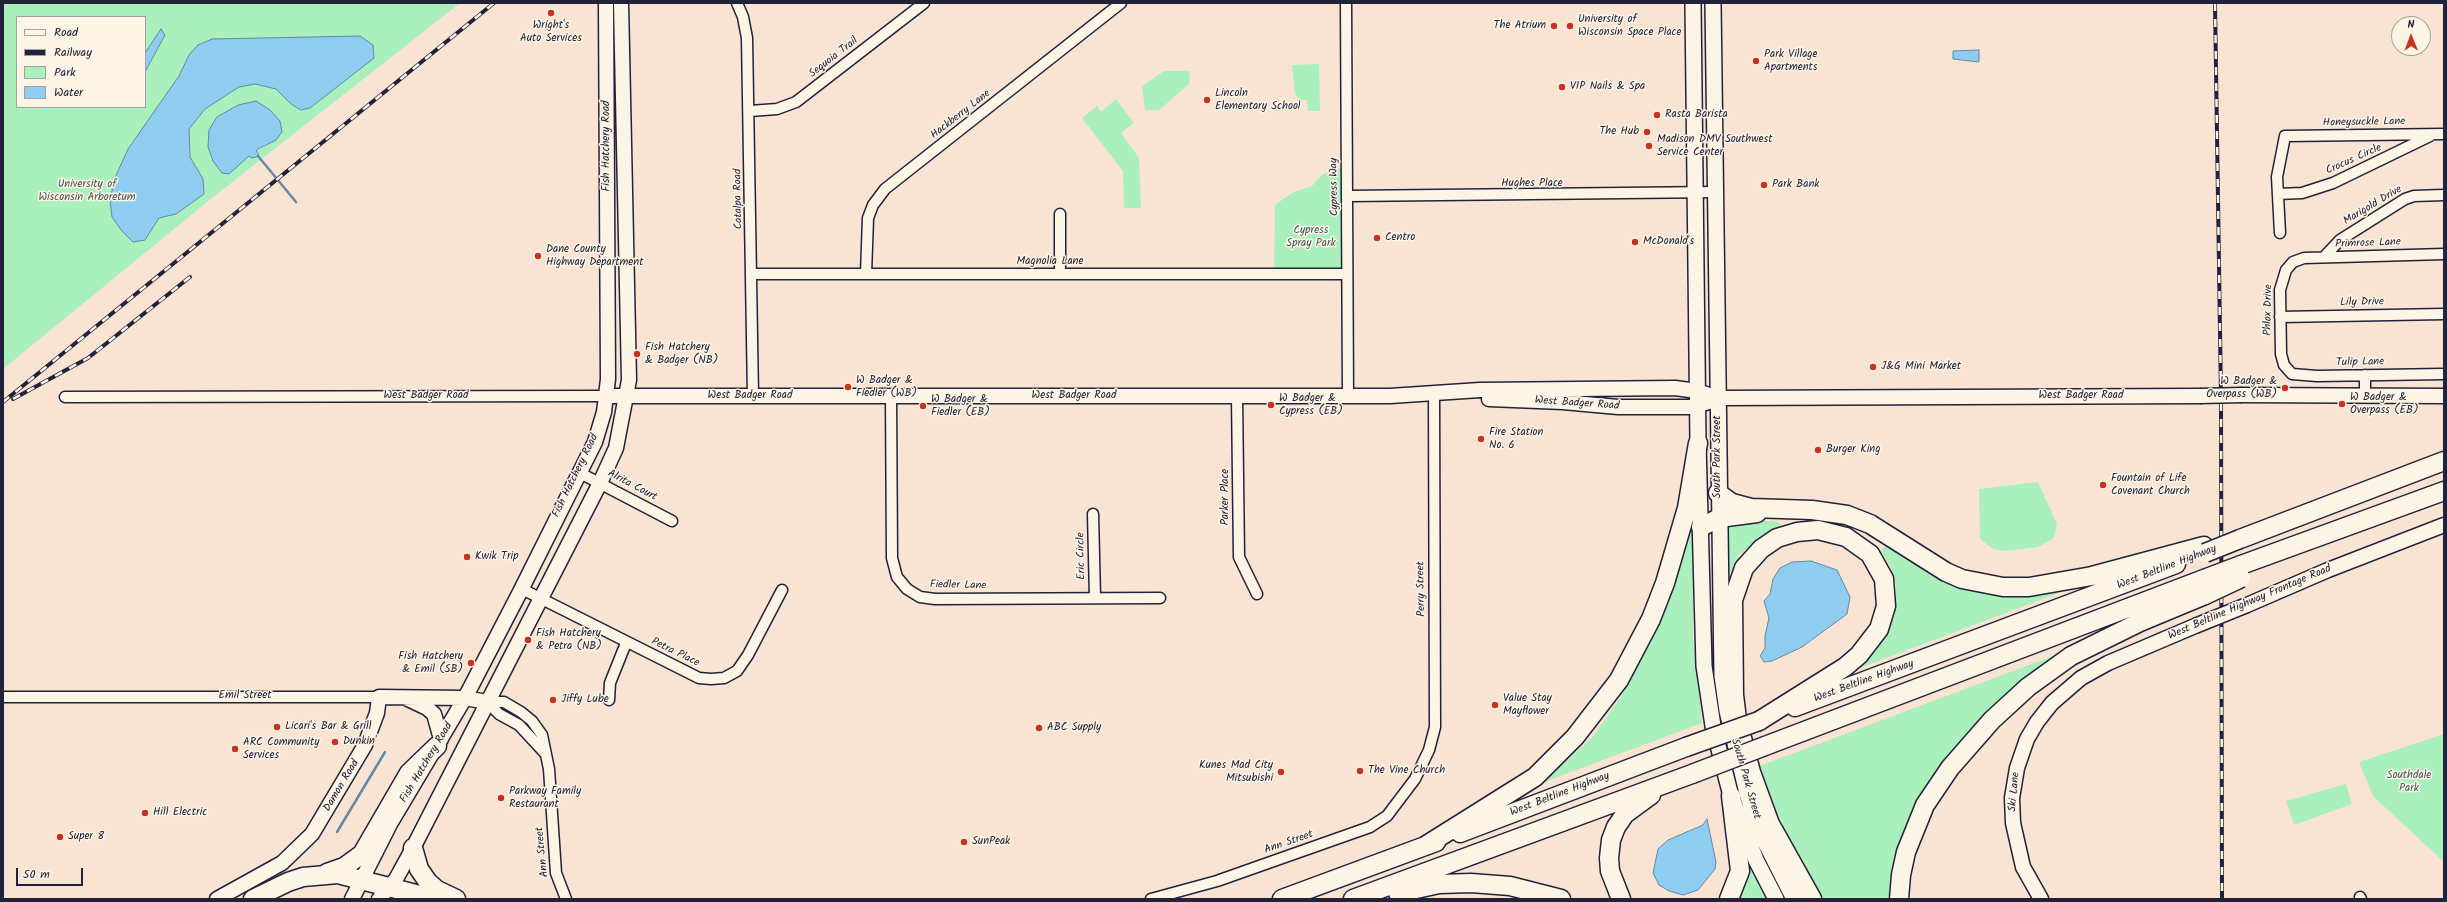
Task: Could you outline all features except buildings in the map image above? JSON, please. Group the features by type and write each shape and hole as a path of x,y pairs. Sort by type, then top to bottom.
{"highway":[{"path":"1425,846 1535,777 1566,747 1619,680 1651,619 1665,583 1683,524 1698,443"},
{"name":"West Beltline Highway","path":"1282,899 1759,721 2204,550 2240,538 2444,461"},
{"path":"1353,899 1667,782 2205,587 2360,523 2444,492"},
{"path":"1718,493 1732,503 1751,508 1776,511"},
{"path":"1701,527 1719,518 1776,511 1812,510 1848,515 1870,524 1946,572 1962,579 2003,588 2029,587 2092,576 2204,550"},
{"path":"1759,721 1845,667 1859,655 1879,629 1886,606 1884,579 1870,554 1846,537 1818,530 1797,532 1777,538 1761,549 1744,568 1732,600 1731,628 1734,694 1743,744 1751,772 1770,824 1812,899"},
{"path":"1899,899 1906,852 1913,829 1925,805 1950,768 1992,720 2028,687 2071,656 2140,622 2205,587"},
{"path":"253,899 288,882 344,867 362,854 409,774 439,742"},
{"path":"1621,899 1615,889 1609,865 1613,832 1625,814 1667,782"},
{"path":"1729,899 1740,871 1731,796"},
{"path":"413,848 419,869 428,882 437,890 456,899"},
{"path":"316,875 338,874 362,880 384,893 436,899"},
{"path":"1378,899 1424,887 1458,883 1510,886 1561,899"}],"main road":[{"name":"South Park Street","path":"1693,3 1697,398 1701,527 1702,641 1705,678 1713,726 1731,796 1753,854 1776,899"},
{"name":"South Park Street","path":"1713,3 1718,493 1722,676 1727,711 1742,775 1753,811 1780,875 1794,899"}],"street":[{"name":"Fish Hatchery Road","path":"352,899 390,824 465,698 522,589 595,442 606,396 608,166 606,3"},
{"name":"Fish Hatchery Road","path":"384,893 413,848 600,483 616,448 627,396 629,365 622,3"},
{"name":"Catalpa Road","path":"737,3 743,17 747,38 750,111 753,396"},
{"name":"Sequoia Trail","path":"750,111 777,109 796,102 924,3"},
{"name":"Hackberry Lane","path":"866,274 868,218 873,205 885,189 1121,3"},
{"name":"Cypress Way","path":"1346,3 1348,396"},
{"name":"Honeysuckle Lane","path":"2278,194 2278,166 2285,136 2440,134"},
{"name":"Crocus Circle","path":"2278,194 2302,193 2332,183 2440,134"},
{"name":"Hughes Place","path":"1347,196 1716,192"},
{"path":"2278,194 2280,233"},
{"name":"Marigold Drive","path":"2324,257 2340,240 2405,199 2414,196 2444,195"},
{"path":"1060,214 1060,274"},
{"name":"Primrose Lane","path":"2293,262 2304,258 2444,254"},
{"name":"Phlox Drive","path":"2283,362 2280,317 2280,281 2286,270 2293,262"},
{"name":"Magnolia Lane","path":"752,274 1348,274"},
{"name":"Lily Drive","path":"2280,317 2444,314"},
{"name":"Tulip Lane","path":"2283,362 2288,372 2292,374 2444,374"},
{"path":"2365,375 2365,396"},
{"name":"West Badger Road","path":"65,397 1348,396 1570,388 1684,388 1697,398"},
{"name":"West Badger Road","path":"1434,394 1461,399 1535,400 1596,407 1697,398 2242,395 2444,396"},
{"name":"Perry Street","path":"1415,779 1429,750 1435,727 1434,394"},
{"name":"Fiedler Lane","path":"891,396 892,558 897,578 907,589 920,597 935,599 1160,598"},
{"name":"Parker Place","path":"1237,396 1238,557 1257,594"},
{"name":"Alrita Court","path":"580,473 672,521"},
{"name":"Eric Circle","path":"1093,514 1095,598"},
{"name":"West Beltline Highway Frontage Road","path":"2062,693 2082,678 2108,663 2328,570 2444,525"},
{"name":"Petra Place","path":"522,589 626,643 699,678 724,678 737,671 748,655 782,590"},
{"path":"609,700 610,683 626,643"},
{"name":"Ski Lane","path":"2042,899 2030,881 2018,854 2013,828 2013,792 2020,754 2027,739 2037,722 2062,693"},
{"name":"Emil Street","path":"3,697 404,697 465,698 487,702"},
{"name":"Damon Road","path":"217,899 282,863 312,834 348,778 365,745 377,713 379,697"},
{"path":"404,697 427,708 434,714 439,742"},
{"name":"Ann Street","path":"487,702 504,702 526,716 542,735 550,778 556,873 566,899"},
{"name":"Ann Street","path":"1151,899 1218,881 1370,827 1391,812 1415,779"}],"green space":[{"name":"University of Wisconsin Arboretum","path":"3,3 460,3 212,198 3,369"},
{"path":"1319,64 1320,111 1308,111 1307,100 1299,100 1295,93 1292,65"},
{"path":"1164,71 1190,71 1189,84 1159,110 1145,110 1142,86"},
{"path":"1116,99 1134,123 1121,133 1139,158 1141,208 1124,208 1123,171 1082,118 1097,106 1101,112"},
{"name":"Cypress Spray Park","path":"1347,166 1347,274 1274,274 1275,205 1292,193 1312,186 1323,174"},
{"path":"2038,482 2057,524 2054,538 2038,547 2005,551 1993,549 1980,539 1979,489"},
{"path":"1738,521 1775,521 1779,522 1781,526 1759,539 1737,556 1740,559 1733,573 1729,571 1728,526 1729,523"},
{"path":"1690,526 1693,526 1693,639 1702,723 1539,784 1539,782 1568,760 1594,735 1624,692 1652,639 1669,601"},
{"path":"1886,545 1941,578 2041,594 2059,593 1849,672 1882,642 1895,615 1896,586 1891,567 1881,551"},
{"path":"2069,650 1961,745 1892,899 1823,899 1783,830 1783,822 1766,799 1771,797 1757,767"},
{"name":"Southdale Park","path":"2444,734 2444,862 2373,796 2359,762"},
{"path":"2346,784 2352,804 2294,825 2286,801"},
{"path":"1747,867 1750,868 1765,899 1736,899"}],"water":[{"path":"161,29 165,35 146,70 146,52"},
{"path":"360,36 373,45 374,58 310,108 301,110 291,104 276,89 255,84 239,87 205,109 189,129 190,157 203,179 204,194 176,214 159,218 145,240 133,242 121,230 112,217 110,201 114,180 128,149 179,76 189,55 198,45 212,39"},
{"path":"1979,50 1979,62 1953,59 1953,51"},
{"path":"256,101 270,110 280,121 282,132 276,140 256,151 259,155 251,158 249,156 229,174 222,173 213,161 208,147 209,130 217,117 238,105"},
{"path":"1811,561 1837,570 1850,597 1847,614 1802,647 1772,661 1764,662 1760,656 1765,648 1765,636 1769,618 1764,601 1770,594 1773,579 1780,568 1792,562"},
{"path":"1707,819 1716,862 1715,869 1698,890 1683,895 1669,891 1659,885 1653,873 1658,849 1668,840 1703,825"}],"waterway":[{"path":"258,156 296,202"},
{"path":"337,832 385,752"}],"railway":[{"path":"3,402 494,3"},
{"path":"2215,3 2221,396 2222,899"},
{"path":"13,399 88,358 190,277"}],"place":[{"name":"Wright's Auto Services","path":"551,13"},
{"name":"The Atrium","path":"1554,26"},
{"name":"University of Wisconsin Space Place","path":"1570,26"},
{"name":"Park Village Apartments","path":"1756,61"},
{"name":"VIP Nails & Spa","path":"1562,87"},
{"name":"Lincoln Elementary School","path":"1207,100"},
{"name":"Rasta Barista","path":"1657,115"},
{"name":"The Hub","path":"1647,132"},
{"name":"Madison DMV Southwest Service Center","path":"1649,146"},
{"name":"Park Bank","path":"1764,185"},
{"name":"Centro","path":"1377,238"},
{"name":"McDonald's","path":"1635,242"},
{"name":"Dane County Highway Department","path":"538,256"},
{"name":"Fish Hatchery & Badger (NB)","path":"637,354"},
{"name":"J&G Mini Market","path":"1873,367"},
{"name":"W Badger & Fiedler (WB)","path":"848,387"},
{"name":"W Badger & Overpass (WB)","path":"2285,388"},
{"name":"W Badger & Overpass (EB)","path":"2342,404"},
{"name":"W Badger & Cypress (EB)","path":"1271,405"},
{"name":"W Badger & Fiedler (EB)","path":"923,406"},
{"name":"Fire Station No. 6","path":"1481,439"},
{"name":"Burger King","path":"1818,450"},
{"name":"Fountain of Life Covenant Church","path":"2103,485"},
{"name":"Kwik Trip","path":"467,557"},
{"name":"Fish Hatchery & Petra (NB)","path":"528,640"},
{"name":"Fish Hatchery & Emil (SB)","path":"471,663"},
{"name":"Jiffy Lube","path":"553,700"},
{"name":"Value Stay Mayflower","path":"1495,705"},
{"name":"Licari's Bar & Grill","path":"277,727"},
{"name":"ABC Supply","path":"1039,728"},
{"name":"Dunkin'","path":"335,742"},
{"name":"ARC Community Services","path":"235,749"},
{"name":"The Vine Church","path":"1360,771"},
{"name":"Kunes Mad City Mitsubishi","path":"1281,772"},
{"name":"Parkway Family Restaurant","path":"501,798"},
{"name":"Hill Electric","path":"145,813"},
{"name":"Super 8","path":"60,837"},
{"name":"SunPeak","path":"964,842"}]}
